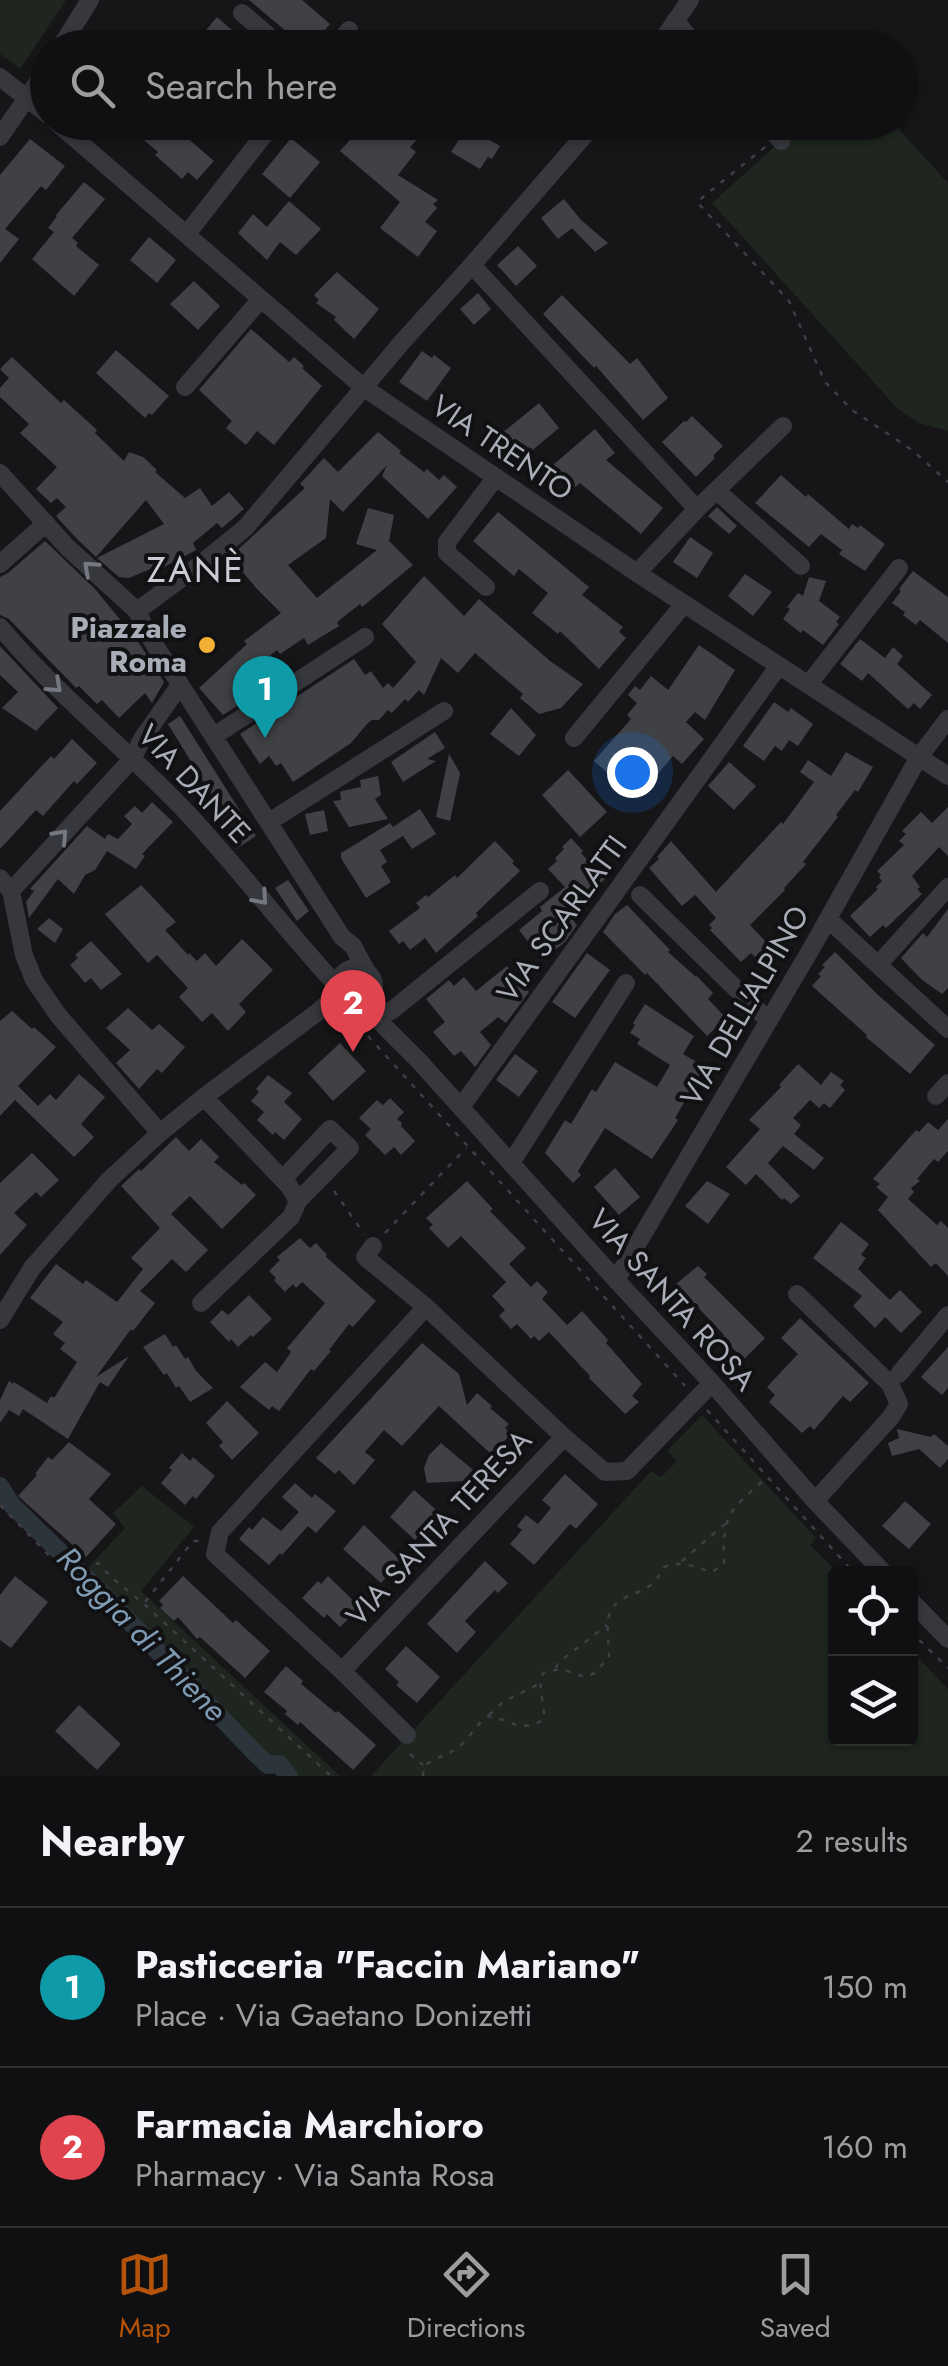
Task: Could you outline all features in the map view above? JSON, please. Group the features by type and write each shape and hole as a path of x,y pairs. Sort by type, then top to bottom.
{"street":[{"path":"71,30 90,0"},
{"path":"669,30 690,0"},
{"path":"242,13 262,30"},
{"path":"675,21 683,30"},
{"path":"0,77 28,98"},
{"path":"0,137 30,95"},
{"name":"VIA TRENTO","path":"77,140 363,387 637,573 948,776"},
{"path":"187,234 260,140"},
{"path":"0,473 67,547 137,610 245,528 580,140"},
{"path":"472,265 697,509"},
{"path":"185,387 262,300"},
{"path":"637,573 783,426"},
{"path":"486,587 446,554 447,542 496,477"},
{"path":"717,491 800,566"},
{"path":"0,564 46,523"},
{"path":"808,685 900,568"},
{"path":"574,738 684,604"},
{"name":"VIA SANTA ROSA","path":"137,610 180,685 342,937 353,946 420,1062"},
{"name":"VIA DANTE","path":"0,627 44,675 188,814 345,992"},
{"path":"214,736 365,638"},
{"name":"VIA SCARLATTI","path":"461,1107 778,666"},
{"path":"160,1133 58,1015 34,980 6,884 133,758 180,685"},
{"path":"269,822 444,711"},
{"name":"VIA DELL'ALPINO","path":"616,1280 919,757 948,719"},
{"path":"878,965 948,887"},
{"path":"392,1011 540,892"},
{"path":"640,896 769,1021"},
{"path":"828,919 948,1029"},
{"path":"342,937 345,992"},
{"path":"0,1320 6,1291 32,1268 108,1180 204,1098 326,1014 345,992 350,969 362,969 371,978 370,998 345,992"},
{"path":"512,1163 626,983"},
{"name":"VIA SANTA ROSA","path":"345,992 420,1062 877,1566"},
{"path":"204,1098 283,1179 298,1202"},
{"path":"201,1303 291,1218 298,1202 350,1148 330,1129 283,1179"},
{"path":"372,1246 365,1257 426,1307 564,1437"},
{"path":"798,1294 890,1384 899,1404 815,1501"},
{"path":"217,1540 220,1532 426,1307"},
{"path":"899,1374 948,1315"},
{"name":"VIA SANTA TERESA","path":"342,1671 564,1437 606,1472 627,1471 712,1383"},
{"name":"VIA SANTA TERESA","path":"217,1540 215,1554 407,1735"},
{"path":"918,1608 948,1639"}],"path":[{"path":"767,140 698,202 789,301 825,382 852,410 912,450 948,482"},
{"path":"326,1014 344,1015 358,1024"},
{"path":"366,1034 687,1387"},
{"path":"323,1175 372,1246 467,1147"},
{"path":"708,1411 848,1566"},
{"path":"680,1563 712,1572 718,1570 724,1564 730,1511 767,1477"},
{"path":"0,1504 71,1578 96,1562 331,1776"},
{"path":"488,1716 518,1726 532,1726 544,1718 540,1684 544,1674 564,1668 585,1677 595,1673 609,1657 608,1624 614,1606 650,1586 664,1567 680,1563 726,1523"},
{"path":"144,1604 193,1542 217,1540"},
{"path":"555,1669 558,1662 608,1624"},
{"path":"918,1638 948,1668"},
{"path":"423,1776 424,1766 461,1745 479,1722 504,1702 540,1684"}],"shaded area":[{"path":"0,0 66,0 46,30 30,30 30,54 20,69 0,54"},
{"path":"782,140 909,140 948,183 948,431 919,423 898,409 712,203"},
{"path":"702,1415 816,1538 810,1545 831,1566 828,1746 918,1746 918,1657 948,1689 948,1776 371,1776 651,1471 661,1477 677,1461 667,1451"},
{"path":"142,1486 194,1527 141,1591 340,1776 284,1776 85,1571 125,1528 113,1513"}],"building":[{"path":"249,0 302,0 330,24 325,30 285,30"},
{"path":"217,17 232,30 206,30"},
{"path":"30,139 65,166 46,190 41,186 5,229 19,239 0,263 0,175"},
{"path":"144,140 190,140 214,161 197,180 188,172 182,179 155,155 158,152"},
{"path":"289,140 320,162 290,198 262,174"},
{"path":"350,140 416,140 410,147 416,152 398,175 438,200 433,204 437,208 425,222 437,231 418,257 380,228 400,202 340,151"},
{"path":"459,140 490,140 500,146 480,169 451,152"},
{"path":"84,182 105,199 72,238 99,265 74,296 32,259 54,232 48,228 56,215"},
{"path":"564,199 608,243 595,252 572,228 558,239 541,218"},
{"path":"289,201 321,229 296,255 280,242 267,260 238,233 253,214 267,227"},
{"path":"149,237 176,260 157,283 130,260"},
{"path":"518,246 537,266 516,286 497,265"},
{"path":"337,272 379,309 354,339 334,320 336,317 316,303 319,300 314,295"},
{"path":"194,281 220,306 198,330 170,304"},
{"path":"478,293 491,309 474,325 460,309"},
{"path":"562,295 630,364 637,358 668,398 643,420 543,314"},
{"path":"251,329 289,362 294,357 322,386 274,445 257,431 246,445 226,428 232,421 199,390"},
{"path":"116,350 169,396 152,415 149,413 145,418 96,373"},
{"path":"422,351 451,368 427,401 399,382"},
{"path":"12,357 97,430 95,433 124,461 129,452 143,457 185,498 200,488 212,506 229,492 244,509 222,528 217,523 193,543 196,550 164,567 162,564 129,578 119,577 97,558 164,524 146,500 96,557 76,538 56,516 66,507 57,498 51,503 36,489 57,467 20,433 29,424 0,397 0,388 9,378 0,369"},
{"path":"539,403 559,428 523,458 502,433"},
{"path":"692,416 723,446 696,477 662,442"},
{"path":"595,429 615,453 606,460 663,508 641,534 580,483 573,489 553,465"},
{"path":"378,432 424,472 427,469 439,480 444,475 457,487 428,519 382,476 387,465 343,512 330,499 326,538 288,565 317,598 377,550 356,544 368,508 394,515 389,541 413,565 337,622 339,626 308,645 304,638 280,654 277,650 249,672 262,690 223,715 199,688 247,644 244,641 281,613 230,557 305,488 300,484 324,458 338,472"},
{"path":"781,475 849,529 852,524 858,528 860,525 885,544 865,571 839,554 842,550 821,534 809,547 755,503"},
{"path":"717,507 737,526 729,534 708,516"},
{"path":"498,512 589,587 582,595 623,627 619,632 626,638 599,669 560,631 558,634 532,613 548,593 519,569 514,576 473,541"},
{"path":"690,537 713,553 697,578 673,562"},
{"path":"45,541 95,589 137,640 164,682 152,703 145,693 119,718 102,700 97,704 79,686 76,688 9,619 0,615 0,577"},
{"path":"913,571 948,597 948,643 920,620 916,625 892,603"},
{"path":"745,574 772,592 753,616 728,596"},
{"path":"424,576 464,616 479,599 550,661 583,684 561,708 539,714 520,698 523,694 475,653 458,673 441,658 424,695 419,690 392,713 388,710 379,720 372,720 351,743 293,782 281,763 276,766 269,756 260,764 240,734 354,659 365,675 371,671 383,688 388,683 393,688 416,662 382,624"},
{"path":"809,577 826,581 819,601 840,617 823,645 783,619 798,593 803,596"},
{"path":"860,639 885,658 893,647 903,656 897,664 932,695 920,709 914,703 908,709 868,673 862,681 840,664"},
{"path":"699,645 735,670 705,720 695,712 686,722 704,739 682,764 673,756 637,798 594,761 631,719 627,715 637,703 628,695 635,686 640,690 651,676 668,690"},
{"path":"0,646 58,708 36,731 2,708 18,692 0,675"},
{"path":"774,702 788,712 791,708 813,724 798,746 789,740 782,751 775,746 764,761 743,746"},
{"path":"511,708 536,735 519,756 490,734"},
{"path":"180,716 256,836 236,849 225,835 229,832 215,809 219,807 168,724"},
{"path":"435,732 445,748 427,759 436,761 403,782 391,762"},
{"path":"72,739 97,763 77,784 74,781 43,816 36,810 0,849 0,811"},
{"path":"846,752 873,767 803,862 806,864 750,925 768,944 755,957 751,953 741,962 710,930 709,925 716,918 697,897 682,906 649,868 671,841 716,892 783,824 814,782 800,772 808,760 831,776"},
{"path":"449,754 460,773 450,821 436,817"},
{"path":"729,762 756,786 734,810 708,786"},
{"path":"568,770 607,812 580,837 542,795"},
{"path":"378,776 381,795 375,799 388,819 349,827 333,801 341,800 342,791 361,787 360,780"},
{"path":"152,802 173,822 142,854 145,856 136,869 107,851 74,894 58,879 29,918 26,902 34,891 30,889 87,826 105,839 108,834 118,839 132,824 124,816 135,806 142,813"},
{"path":"948,807 948,856 939,847 912,876 922,894 886,928 883,925 870,937 850,916 878,889 882,881 877,871 904,845 899,841 906,834 902,831 921,812 932,823"},
{"path":"420,809 436,834 412,849 403,836 380,850 387,862 381,866 391,882 366,898 341,853"},
{"path":"324,810 328,831 310,835 305,814"},
{"path":"571,838 605,879 568,914 577,925 565,942 542,960 519,930 565,887 548,869"},
{"path":"495,841 520,871 436,953 425,938 410,950 403,941 399,944 389,931 420,908 416,903 455,875 457,878"},
{"path":"288,880 309,911 297,921 275,888"},
{"path":"141,885 176,922 165,930 197,961 205,953 216,966 242,939 273,970 239,1004 246,1012 228,1031 212,1013 202,1022 179,997 188,988 157,955 148,963 105,914"},
{"path":"627,905 668,952 713,993 708,999 726,1018 707,1036 603,932"},
{"path":"948,909 948,988 942,994 901,958 923,933 927,937"},
{"path":"49,918 63,929 55,943 37,929"},
{"path":"91,941 122,974 101,990 91,978 85,983 70,965"},
{"path":"835,952 935,1045 910,1074 812,986 821,976 818,974 825,967 822,965"},
{"path":"587,953 610,970 575,1018 552,1002"},
{"path":"507,966 529,992 506,1023 498,1017 480,1032 491,1045 475,1067 461,1051 454,1056 433,1032 445,1022 426,999 449,980 454,986 464,977 476,991"},
{"path":"645,1004 694,1036 683,1054 705,1067 675,1118 678,1120 652,1159 605,1128 573,1183 545,1153 565,1120 571,1124 592,1089 596,1092 615,1062 657,1087 670,1065 637,1044 640,1039 630,1033"},
{"path":"128,1008 152,1030 159,1024 185,1047 162,1073 157,1069 139,1089 116,1063 130,1050 106,1028"},
{"path":"12,1011 56,1047 18,1086 38,1106 50,1094 56,1100 79,1074 105,1097 81,1124 94,1137 74,1157 15,1100 0,1116 0,1021"},
{"path":"340,1043 366,1071 333,1101 308,1073"},
{"path":"515,1054 538,1071 519,1097 496,1080"},
{"path":"798,1064 821,1085 831,1072 844,1081 840,1085 845,1090 830,1108 824,1103 819,1108 810,1100 793,1118 801,1125 794,1134 824,1158 814,1170 783,1146 768,1163 800,1196 791,1204 756,1174 746,1185 726,1167 760,1129 749,1120"},
{"path":"268,1075 292,1093 284,1102 302,1119 284,1140 257,1120 264,1112 251,1101"},
{"path":"390,1098 404,1112 397,1119 415,1141 401,1155 394,1147 385,1155 365,1135 371,1129 359,1118 377,1100 383,1105"},
{"path":"948,1119 948,1151 938,1162 934,1159 917,1179 920,1181 911,1188 914,1192 908,1199 937,1225 941,1221 948,1228 948,1276 936,1263 931,1267 878,1210 888,1197 873,1179 916,1130 919,1132 928,1122 938,1130"},
{"path":"176,1137 189,1151 201,1139 219,1157 214,1162 256,1195 222,1229 190,1196 171,1214 208,1250 186,1272 172,1259 140,1291 155,1303 96,1377 129,1356 108,1387 100,1382 68,1439 23,1409 19,1416 9,1410 0,1423 0,1400 9,1381 47,1403 77,1362 60,1349 65,1343 53,1334 63,1322 30,1298 56,1264 117,1302 143,1269 131,1258 160,1228 121,1186"},
{"path":"32,1153 59,1180 41,1197 36,1192 14,1213 27,1225 0,1255 0,1183"},
{"path":"615,1168 640,1197 619,1215 594,1187"},
{"path":"467,1181 526,1248 509,1264 531,1287 537,1281 548,1292 542,1299 567,1325 582,1311 642,1384 632,1396 639,1402 625,1414 549,1332 539,1341 534,1336 531,1339 517,1324 511,1329 499,1316 505,1310 492,1296 506,1282 461,1236 448,1248 429,1228 433,1225 426,1218"},
{"path":"707,1181 730,1194 708,1224 685,1206"},
{"path":"841,1222 869,1244 858,1269 890,1300 900,1290 922,1312 901,1333 885,1317 875,1328 853,1306 862,1296 813,1258"},
{"path":"300,1238 310,1248 316,1243 325,1256 376,1301 353,1327 349,1324 279,1411 272,1406 269,1410 240,1387 265,1362 277,1372 291,1352 287,1348 325,1303 302,1282 285,1292 269,1271 280,1260 277,1257"},
{"path":"698,1266 707,1274 704,1277 765,1338 744,1359 676,1284"},
{"path":"249,1295 272,1319 238,1347 210,1322 222,1310 228,1315"},
{"path":"800,1318 869,1383 850,1402 843,1396 814,1430 810,1426 802,1433 769,1402 775,1395 767,1387 798,1354 781,1338"},
{"path":"165,1334 213,1388 190,1402 143,1347"},
{"path":"422,1343 459,1374 467,1405 477,1393 509,1424 505,1428 511,1434 492,1455 439,1406 402,1446 384,1430 365,1452 375,1460 354,1485 339,1470 335,1474 316,1458"},
{"path":"948,1347 948,1388 942,1395 921,1377"},
{"path":"227,1401 259,1433 232,1460 206,1423"},
{"path":"897,1429 931,1437 934,1434 948,1446 948,1459 940,1468 919,1449 892,1456 888,1443 899,1438"},
{"path":"69,1442 111,1474 89,1499 116,1524 86,1557 18,1496 48,1457 52,1460"},
{"path":"441,1443 485,1480 427,1483 424,1468 429,1455"},
{"path":"182,1453 190,1461 193,1457 215,1476 196,1499 193,1496 185,1505 161,1483"},
{"path":"565,1474 598,1504 576,1529 570,1524 534,1565 510,1544 522,1530 517,1526 526,1515 538,1524 551,1508 542,1500"},
{"path":"295,1483 336,1511 316,1533 308,1526 269,1565 239,1539 263,1517 281,1531 299,1512 282,1497"},
{"path":"414,1490 444,1517 426,1537 421,1533 415,1540 390,1517"},
{"path":"905,1501 931,1524 909,1549 882,1526"},
{"path":"364,1525 401,1561 381,1583 343,1549"},
{"path":"485,1561 508,1583 498,1593 495,1590 465,1621 476,1632 457,1653 427,1624"},
{"path":"15,1576 48,1602 11,1648 0,1640 0,1595"},
{"path":"183,1576 270,1651 245,1678 200,1637 197,1639 178,1617 174,1621 160,1608 163,1605 159,1601"},
{"path":"328,1576 360,1607 340,1627 302,1598"},
{"path":"406,1646 440,1677 417,1703 385,1669"},
{"path":"286,1666 303,1681 301,1684 376,1745 353,1770 264,1692"},
{"path":"79,1705 121,1744 97,1770 55,1731"}],"waterway":[{"name":"Roggia di Thiene","path":"0,1486 11,1504 256,1754 268,1765 279,1764 289,1776"}],"place":[{"name":"Piazzale Roma","path":"207,645"},
{"name":"Pasticceria \"Faccin Mariano\"","path":"265,738"},
{"name":"Farmacia Marchioro","path":"353,1052"}],"district":[{"name":"ZANÈ","path":"196,570"}]}
